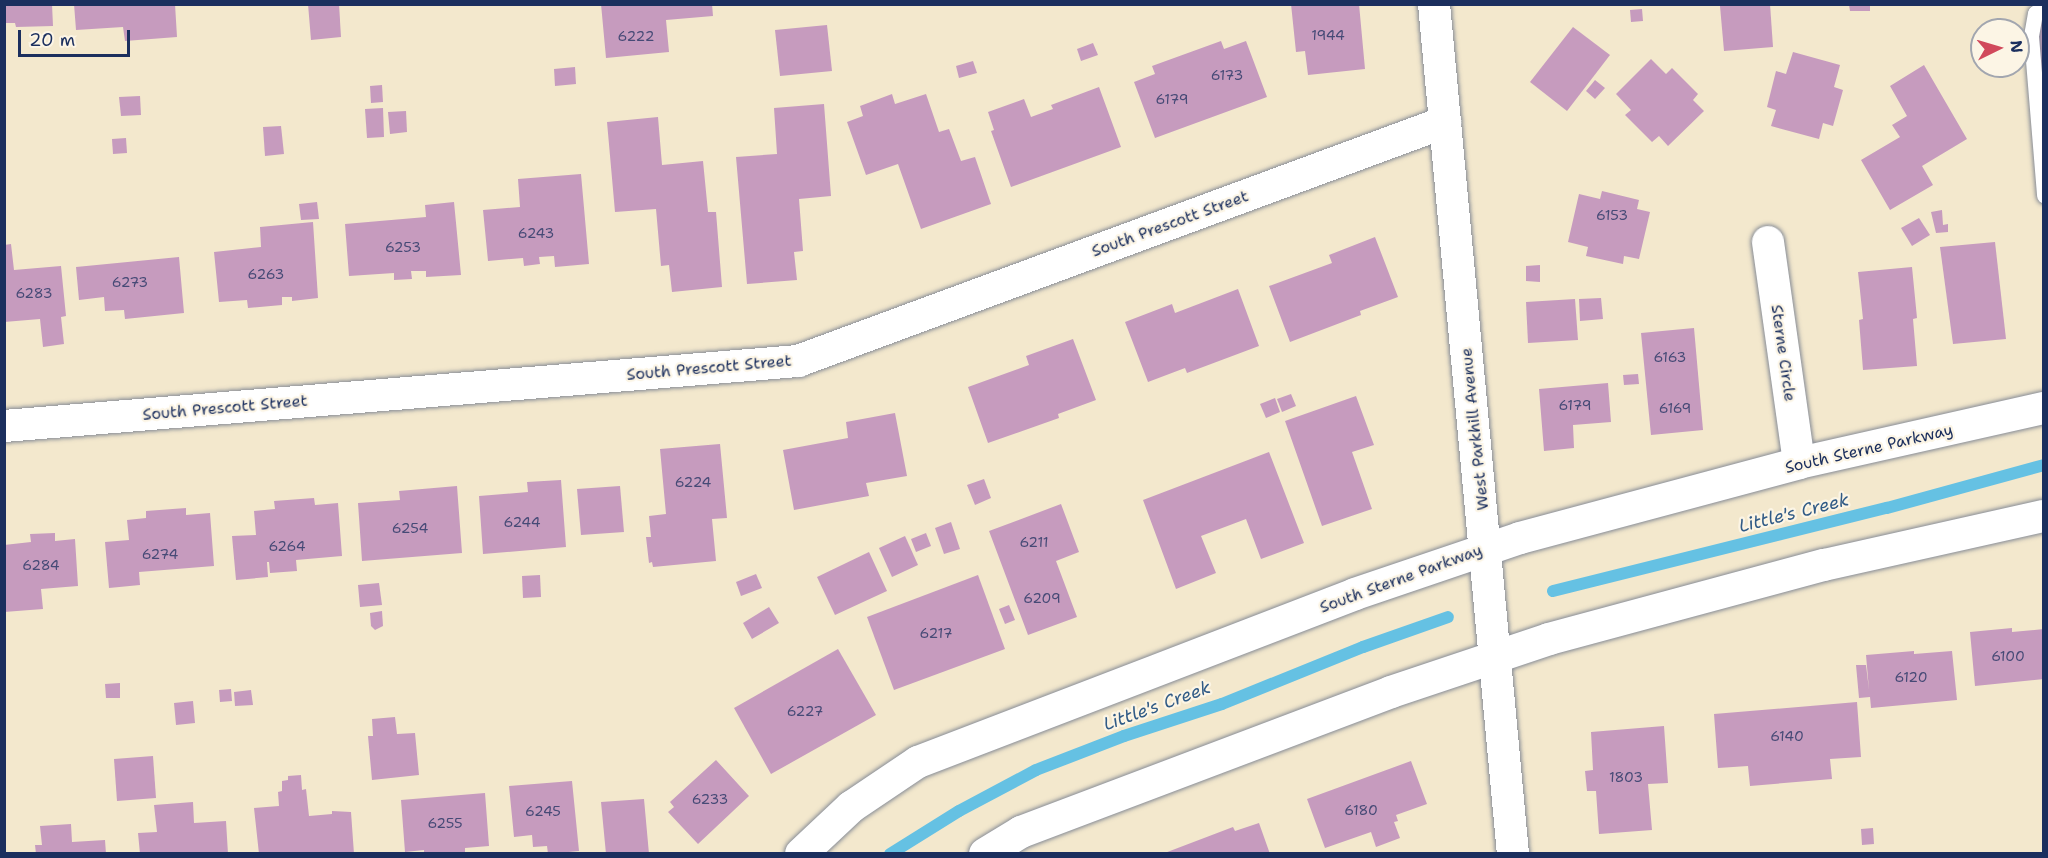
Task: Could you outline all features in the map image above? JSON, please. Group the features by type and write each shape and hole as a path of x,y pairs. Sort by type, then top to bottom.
{"street":[{"name":"West Parkhill Avenue","path":"1434,4 1513,854"},
{"name":"South Prescott Street","path":"4,426 798,361 1445,122"},
{"name":"Sterne Circle","path":"1768,242 1799,463"},
{"name":"South Sterne Parkway","path":"801,854 851,807 918,762 1356,594 1486,548 1799,463 2043,408"},
{"path":"985,854 1021,832 1391,692 1549,639 1824,565 2043,516"}],"lane":[{"path":"2043,8 2035,13 2031,36 2043,195"}],"building":[{"path":"4,4 52,4 53,26 16,27 15,23 4,23"},
{"path":"74,4 175,4 177,37 125,41 123,27 76,30"},
{"path":"308,4 339,4 341,37 311,40"},
{"path":"601,4 712,4 713,16 666,20 669,52 606,58"},
{"path":"1291,4 1359,4 1365,69 1308,75 1305,51 1296,52"},
{"path":"1770,4 1773,47 1724,51 1720,6"},
{"path":"1849,5 1870,5 1870,11 1850,11"},
{"path":"1642,9 1643,21 1631,22 1630,10"},
{"path":"2037,22 2044,22 2044,81 2042,81"},
{"path":"827,25 832,71 780,76 775,30"},
{"path":"1573,27 1610,55 1567,111 1530,82"},
{"path":"1221,41 1224,49 1246,41 1267,97 1155,138 1134,82 1155,74 1152,66"},
{"path":"1093,43 1098,55 1081,61 1077,49"},
{"path":"1793,52 1840,65 1834,87 1843,90 1833,126 1823,123 1819,139 1771,126 1776,110 1767,107 1776,71 1786,74"},
{"path":"1651,59 1666,74 1672,68 1698,94 1693,100 1704,111 1668,146 1659,136 1652,142 1625,115 1631,110 1616,94"},
{"path":"973,61 977,73 959,78 956,66"},
{"path":"1924,65 1967,139 1922,166 1933,185 1890,210 1861,160 1900,137 1892,125 1907,116 1890,86"},
{"path":"575,67 576,84 555,86 554,69"},
{"path":"1595,80 1605,88 1595,99 1586,91"},
{"path":"382,85 383,102 371,103 370,86"},
{"path":"1099,87 1121,147 1011,187 991,131 994,130 988,112 1024,99 1031,117 1053,109 1051,105"},
{"path":"892,94 895,104 926,94 939,132 949,129 961,161 975,157 991,204 921,229 898,164 866,175 847,122 863,116 860,106"},
{"path":"140,96 141,115 121,116 119,97"},
{"path":"824,104 831,196 799,199 803,251 794,252 797,280 747,284 736,157 777,154 774,108"},
{"path":"383,108 384,137 367,138 365,109"},
{"path":"406,111 407,132 390,134 388,112"},
{"path":"658,117 662,165 703,161 708,212 716,212 722,287 672,292 669,265 661,266 656,209 615,212 607,122"},
{"path":"281,126 284,154 265,156 263,127"},
{"path":"126,138 127,153 113,154 112,139"},
{"path":"581,174 589,264 555,267 554,256 539,257 540,264 524,266 523,258 488,261 483,210 520,207 518,179"},
{"path":"1602,191 1639,200 1637,209 1650,212 1639,259 1624,256 1623,264 1586,256 1588,247 1568,242 1579,194 1600,199"},
{"path":"317,202 319,219 301,220 299,204"},
{"path":"454,202 461,275 426,277 426,271 411,271 412,279 394,280 394,273 349,276 345,224 426,217 425,205"},
{"path":"1942,210 1943,225 1948,224 1948,232 1936,233 1931,212"},
{"path":"1919,218 1930,235 1912,246 1901,228"},
{"path":"313,222 318,298 292,301 292,297 282,297 282,305 248,308 247,300 219,302 214,252 261,247 260,227"},
{"path":"1375,237 1398,297 1360,311 1361,315 1290,342 1269,286 1332,263 1329,255"},
{"path":"1995,242 2006,339 1953,344 1940,247"},
{"path":"11,244 14,270 61,266 66,316 61,317 64,344 43,347 40,319 4,322 4,245"},
{"path":"179,257 184,313 125,319 124,310 105,311 104,297 79,300 76,267"},
{"path":"1540,265 1540,282 1526,281 1526,266"},
{"path":"1912,267 1917,318 1913,319 1917,366 1863,370 1859,320 1863,319 1858,272"},
{"path":"1238,289 1259,346 1187,373 1185,368 1148,382 1125,322 1172,304 1175,313"},
{"path":"1601,298 1603,319 1580,321 1579,299"},
{"path":"1575,299 1578,340 1528,343 1526,302"},
{"path":"1694,328 1703,430 1651,435 1641,333"},
{"path":"1073,339 1096,400 1058,414 1059,418 988,443 968,387 1029,365 1026,356"},
{"path":"1638,374 1639,384 1624,385 1623,375"},
{"path":"1608,383 1611,422 1573,425 1574,448 1544,451 1539,389"},
{"path":"1291,394 1296,406 1282,412 1277,399"},
{"path":"1356,396 1374,445 1352,452 1372,509 1322,526 1285,421"},
{"path":"1275,398 1280,412 1266,418 1260,404"},
{"path":"895,413 907,476 866,483 869,496 794,510 783,450 848,438 846,422"},
{"path":"720,444 727,518 712,519 716,561 653,567 652,562 649,563 646,537 651,537 649,516 666,514 660,449"},
{"path":"1269,452 1304,543 1261,559 1246,519 1201,536 1216,573 1176,589 1143,500"},
{"path":"984,479 991,498 975,505 967,485"},
{"path":"561,480 566,547 483,554 479,496 528,492 527,482"},
{"path":"457,486 462,553 362,561 358,503 400,500 399,491"},
{"path":"620,486 624,532 581,535 577,489"},
{"path":"314,498 315,505 338,503 342,556 296,560 297,571 270,573 269,562 267,562 268,577 236,580 232,536 256,535 254,511 275,509 274,501"},
{"path":"1061,504 1079,552 1056,561 1077,617 1028,635 989,531"},
{"path":"186,508 186,515 210,513 214,566 139,572 140,585 109,588 105,542 129,540 127,520 146,518 146,511"},
{"path":"951,522 960,549 944,554 935,528"},
{"path":"55,533 55,541 75,539 78,586 41,589 43,609 4,612 4,545 31,542 30,534"},
{"path":"926,533 931,546 916,552 911,539"},
{"path":"905,536 918,565 892,577 879,548"},
{"path":"869,552 887,591 835,615 817,577"},
{"path":"756,574 762,588 741,596 736,582"},
{"path":"540,575 541,597 523,598 522,576"},
{"path":"978,575 1005,649 894,690 867,617"},
{"path":"379,583 382,605 360,607 358,585"},
{"path":"1009,605 1015,620 1005,624 999,609"},
{"path":"769,607 779,623 752,639 743,623"},
{"path":"382,611 383,626 375,630 371,626 370,613"},
{"path":"2012,628 2012,632 2044,629 2044,679 1975,686 1970,632"},
{"path":"838,649 876,715 771,774 734,708"},
{"path":"1914,651 1914,654 1952,651 1957,700 1871,708 1870,697 1859,698 1856,665 1866,665 1869,690 1866,655"},
{"path":"120,683 120,698 106,698 105,684"},
{"path":"231,689 232,701 220,702 219,690"},
{"path":"251,690 253,705 235,706 234,692"},
{"path":"193,701 195,723 176,725 174,703"},
{"path":"1857,702 1861,757 1830,759 1832,779 1750,786 1748,766 1718,768 1714,714"},
{"path":"395,717 397,734 415,733 419,775 372,780 368,736 373,736 372,719"},
{"path":"1664,726 1668,783 1648,784 1652,830 1599,834 1596,791 1587,791 1585,771 1593,770 1591,732"},
{"path":"153,756 156,798 117,801 114,759"},
{"path":"716,760 749,796 698,844 668,812 674,807 670,802"},
{"path":"1411,761 1427,804 1396,815 1398,821 1394,822 1400,838 1376,847 1371,832 1325,848 1307,799"},
{"path":"301,775 302,790 306,789 309,816 332,814 332,811 351,812 354,854 259,854 254,808 279,806 278,792 282,791 282,781 288,780 288,776"},
{"path":"572,781 579,851 548,854 547,846 533,847 532,835 514,837 509,786"},
{"path":"485,793 489,846 465,848 465,854 424,854 424,850 405,852 401,800"},
{"path":"644,799 649,854 606,854 601,802"},
{"path":"193,802 194,823 226,821 228,854 140,854 138,833 157,832 154,805"},
{"path":"1259,823 1270,854 1162,854 1233,827 1235,831"},
{"path":"71,824 72,842 105,840 106,854 36,854 35,845 42,845 40,826"},
{"path":"1873,828 1874,844 1862,845 1861,829"}],"waterway":[{"name":"Little's Creek","path":"1553,591 1887,508 2044,465"},
{"name":"Little's Creek","path":"890,854 959,811 1036,770 1124,736 1222,704 1363,647 1448,617"}]}
